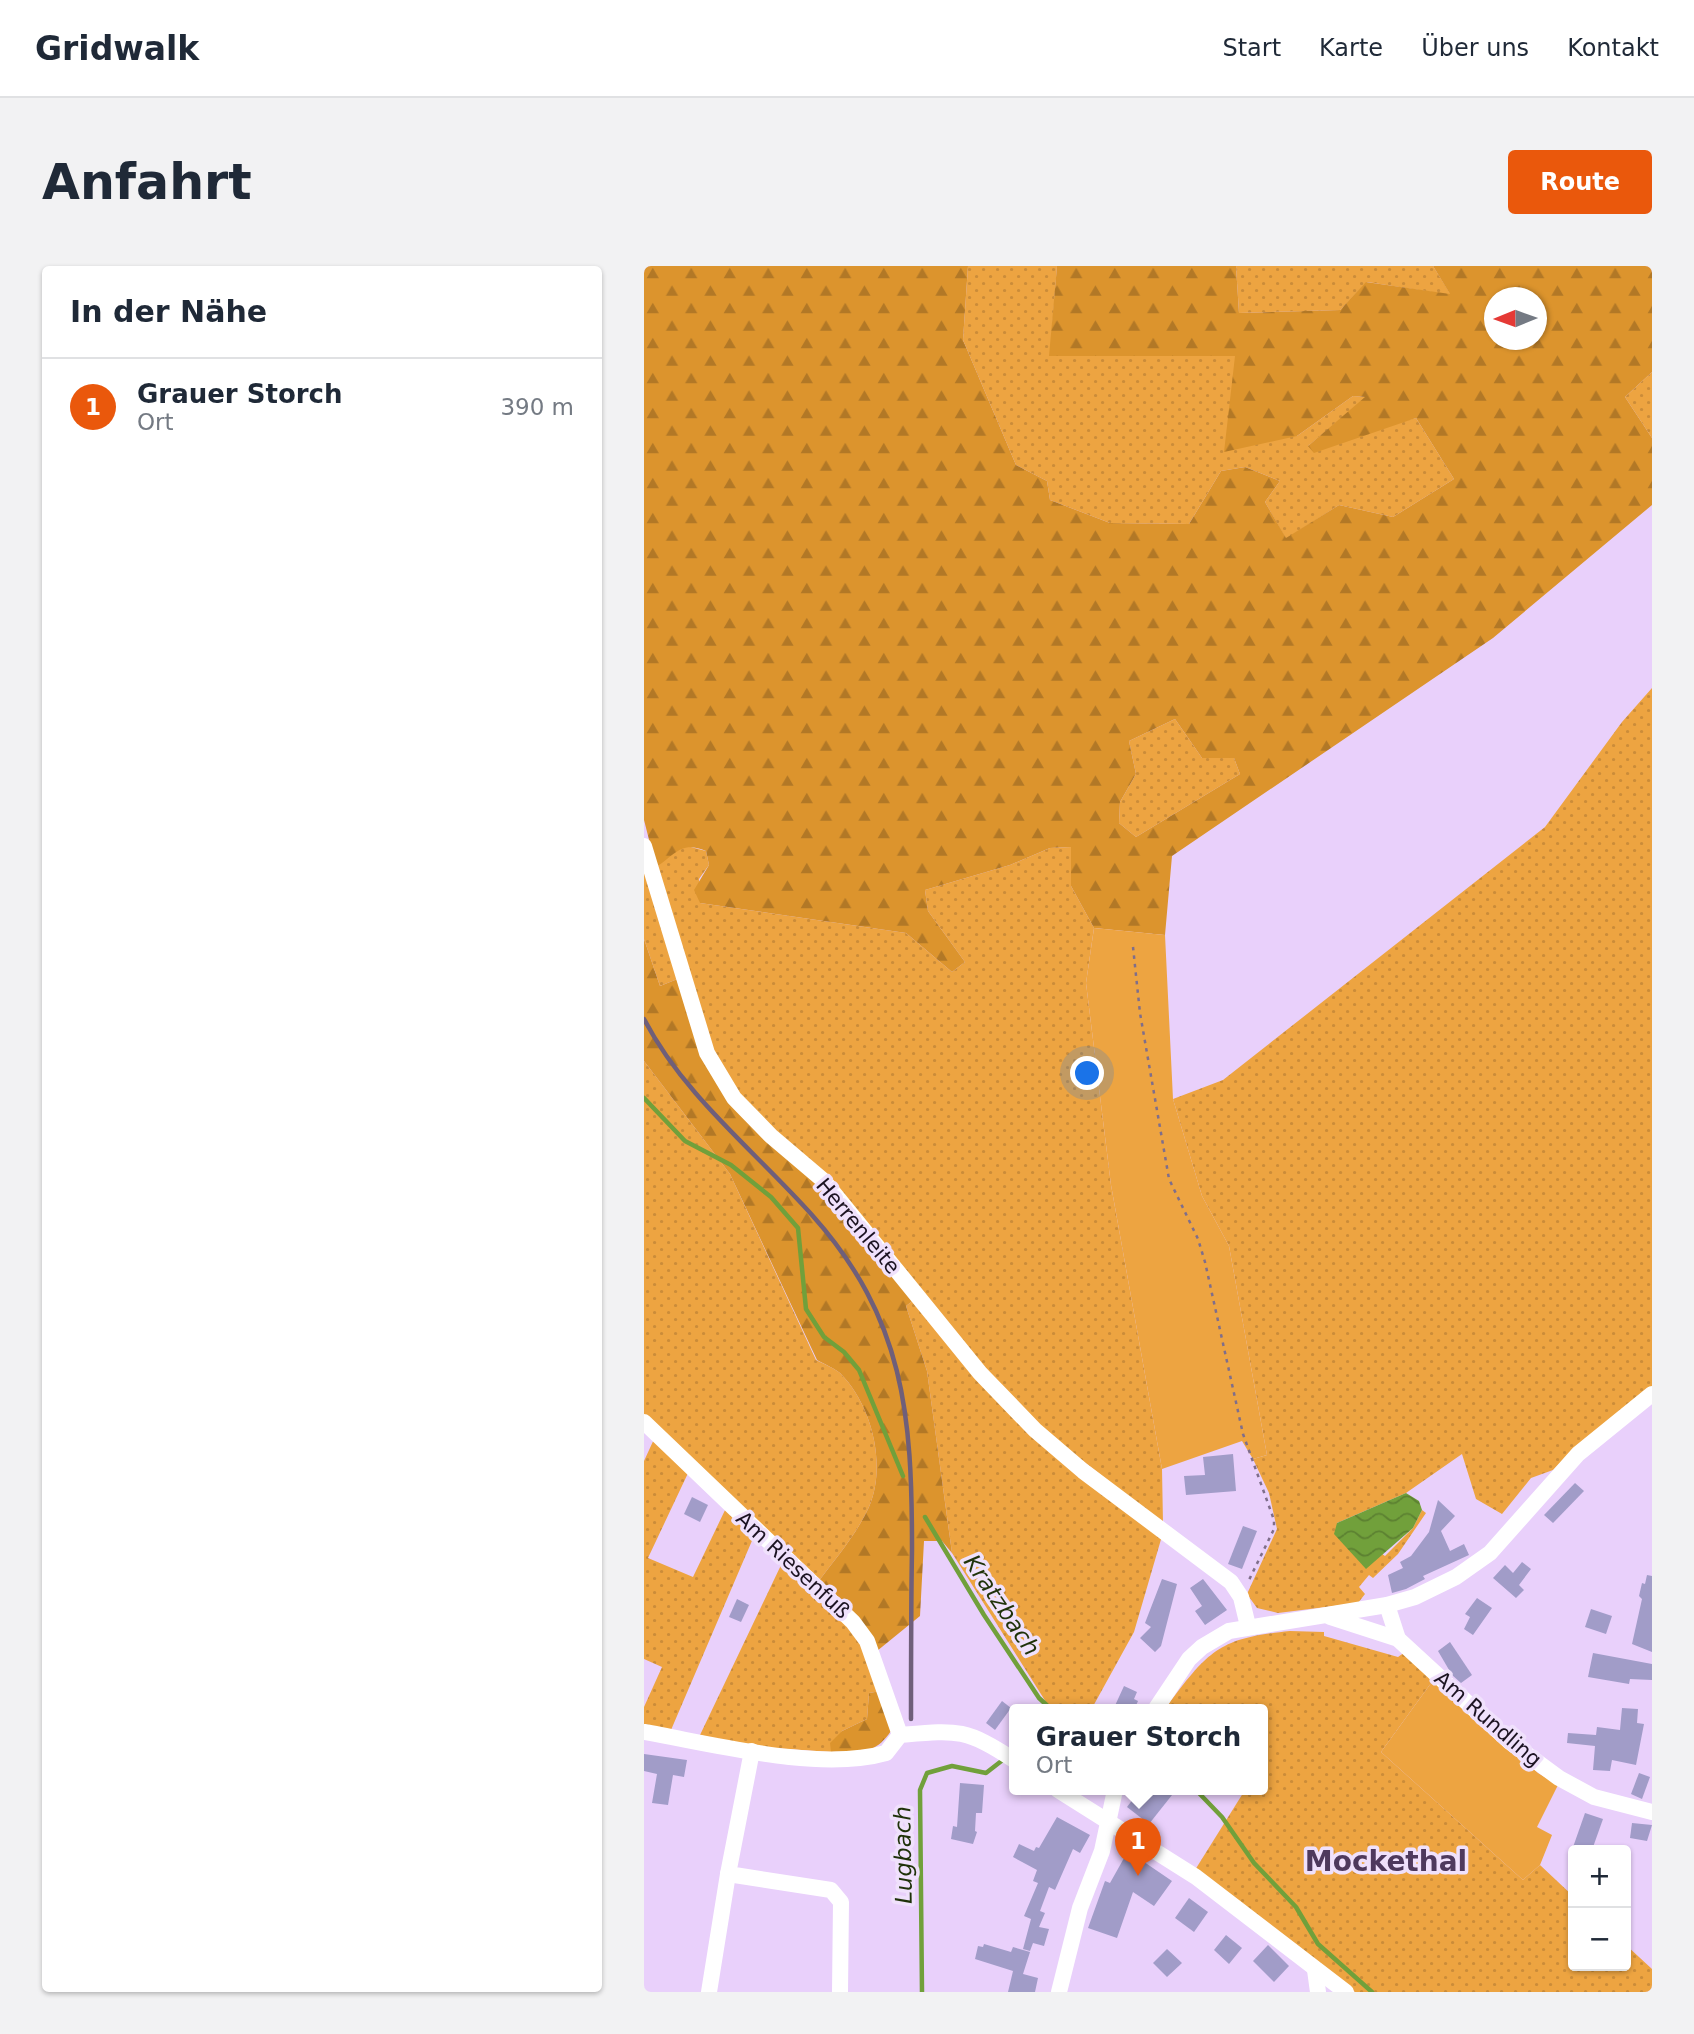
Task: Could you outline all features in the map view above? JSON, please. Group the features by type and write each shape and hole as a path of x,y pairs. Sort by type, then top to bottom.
{"street":[{"name":"Herrenleite","path":"644,846 708,1053 734,1098 771,1136 824,1181 964,1354 1035,1430 1231,1582 1241,1597"},
{"path":"1159,1704 1174,1678 1202,1647 1229,1632 1248,1626 1330,1617 1387,1605 1437,1587 1490,1553 1578,1454 1652,1394"},
{"name":"Am Riesenfuß","path":"644,1422 853,1622 867,1641 900,1735"},
{"path":"1241,1597 1248,1626"},
{"path":"1387,1605 1398,1639"},
{"name":"Am Rundling","path":"1330,1617 1398,1639 1510,1742 1544,1768 1594,1797 1652,1812"},
{"path":"644,1732 752,1751 805,1757 871,1758 886,1753 900,1735 968,1733 1009,1757"},
{"path":"709,1992 752,1751"},
{"path":"1066,1795 1196,1877 1346,1992"},
{"path":"1059,1992 1080,1908 1101,1851 1114,1795"},
{"path":"728,1874 831,1890 841,1902 840,1992"},
{"path":"1315,1970 1318,1992"}],"path":[{"path":"1133,947 1140,1013 1169,1179 1198,1239 1243,1434 1274,1520 1274,1529 1241,1597"}],"shaded area":[{"path":"968,266 1057,266 1050,356 1235,356 1297,436 1353,396 1367,397 1308,446 1416,418 1454,479 1393,517 1339,505 1286,539 1265,502 1280,481 1245,467 1221,471 1189,524 1110,523 1050,500 1047,481 1016,465 963,340"},
{"path":"1236,266 1433,266 1451,295 1367,282 1340,310 1239,313"},
{"path":"1652,372 1652,438 1625,397"},
{"path":"1652,688 1652,1389 1576,1448 1553,1470 1531,1478 1502,1514 1476,1499 1462,1454 1406,1493 1337,1523 1385,1556 1413,1528 1422,1510 1426,1513 1398,1554 1373,1578 1369,1575 1359,1587 1365,1594 1358,1603 1278,1613 1257,1608 1247,1594 1277,1529 1269,1493 1253,1459 1267,1455 1229,1246 1202,1196 1173,1099 1223,1080 1545,827 1622,722"},
{"path":"1175,719 1202,758 1234,758 1240,774 1136,837 1119,823 1120,802 1136,774 1129,741"},
{"path":"687,846 706,851 709,865 699,879 700,903 906,933 952,972 965,962 928,911 925,890 1010,865 1050,848 1071,847 1071,886 1094,928 1086,983 1111,1185 1162,1469 1163,1523 1039,1427 737,1094 711,1049 656,867 675,850"},
{"path":"644,864 680,978 660,986 644,939"},
{"path":"1094,928 1165,935 1173,1099 1202,1196 1229,1246 1267,1455 1253,1459 1242,1441 1162,1469 1111,1185 1086,983"},
{"path":"644,1061 730,1174 816,1360 840,1373 861,1402 868,1418 877,1473 869,1507 858,1527 818,1582 644,1415"},
{"path":"915,1299 976,1376 1162,1536 1134,1632 1094,1704 1047,1704 952,1553 927,1371 906,1306"},
{"path":"655,1437 689,1471 648,1558 693,1577 726,1508 754,1536 671,1730 644,1725 644,1707 662,1667 644,1659 644,1461"},
{"path":"782,1563 862,1640 881,1691 869,1693 867,1719 842,1731 831,1752 744,1746 700,1735"},
{"path":"1290,1631 1324,1632 1324,1636 1398,1657 1405,1652 1434,1679 1381,1752 1523,1880 1540,1865 1568,1891 1568,1971 1631,1971 1631,1950 1652,1969 1652,1992 1355,1992 1195,1870 1242,1795 1268,1795 1268,1704 1169,1704 1206,1659 1231,1643"},
{"path":"1434,1679 1538,1773 1558,1785 1537,1827 1552,1835 1540,1865 1523,1880 1381,1752"}],"green space":[{"path":"644,266 968,266 963,340 1016,465 1047,481 1050,500 1110,523 1189,524 1221,471 1245,467 1280,481 1265,502 1286,538 1339,505 1393,517 1454,479 1416,418 1314,453 1308,446 1365,397 1353,396 1297,436 1224,452 1235,356 1049,356 1057,266 1236,266 1239,313 1340,310 1366,282 1450,294 1433,266 1652,266 1652,372 1625,397 1652,438 1652,505 1493,638 1172,856 1165,935 1094,928 1071,886 1071,847 1050,848 1010,865 925,890 928,911 965,962 952,972 906,933 700,903 694,890 709,865 706,851 684,848 656,867 644,820","holes":["1175,719 1202,758 1234,758 1240,774 1136,837 1119,823 1120,802 1136,774 1129,741"]},
{"path":"644,939 660,986 680,978 703,1054 821,1185 915,1299 906,1306 927,1371 952,1553 942,1541 924,1541 920,1616 877,1651 818,1582 858,1527 869,1507 877,1473 868,1418 861,1402 840,1373 817,1360 730,1174 644,1061"},
{"path":"881,1691 891,1731 871,1749 831,1752 830,1743 842,1731 867,1719 869,1693"}],"water":[{"path":"1406,1493 1419,1501 1422,1510 1413,1528 1366,1569 1334,1534 1337,1523"}],"building":[{"path":"1233,1454 1236,1491 1186,1495 1184,1476 1205,1475 1203,1457"},
{"path":"1575,1483 1584,1491 1553,1523 1544,1515"},
{"path":"692,1497 708,1505 700,1522 684,1514"},
{"path":"1438,1500 1455,1516 1441,1531 1450,1551 1464,1544 1469,1555 1423,1576 1425,1579 1406,1589 1392,1593 1388,1575 1403,1568 1400,1562 1411,1556 1429,1532"},
{"path":"1243,1526 1257,1531 1242,1569 1228,1564"},
{"path":"1522,1562 1531,1569 1519,1585 1524,1590 1516,1598 1493,1578 1505,1565 1513,1573"},
{"path":"1647,1575 1652,1576 1652,1652 1632,1644 1642,1599 1639,1596"},
{"path":"1162,1579 1177,1584 1161,1646 1155,1652 1140,1638 1151,1627 1145,1623"},
{"path":"1203,1579 1227,1610 1205,1625 1195,1611 1202,1606 1190,1588"},
{"path":"1477,1598 1492,1608 1473,1635 1464,1629 1470,1617 1465,1614"},
{"path":"737,1599 749,1605 741,1622 729,1617"},
{"path":"1591,1609 1612,1616 1606,1634 1585,1627"},
{"path":"1450,1642 1472,1675 1461,1683 1452,1675 1438,1651"},
{"path":"1593,1653 1652,1664 1652,1680 1630,1679 1629,1684 1588,1677"},
{"path":"1124,1686 1137,1692 1134,1699 1138,1701 1137,1704 1116,1704"},
{"path":"1002,1701 1009,1706 1009,1711 995,1730 986,1723"},
{"path":"1622,1708 1638,1709 1637,1723 1644,1724 1636,1765 1612,1760 1610,1771 1593,1770 1595,1746 1567,1743 1568,1733 1596,1735 1597,1727 1620,1730"},
{"path":"644,1754 687,1760 684,1777 673,1775 668,1805 652,1803 657,1774 644,1771"},
{"path":"1639,1773 1650,1777 1642,1799 1631,1794"},
{"path":"960,1783 984,1785 982,1813 976,1813 977,1832 973,1844 951,1839 953,1826 957,1827"},
{"path":"1136,1795 1172,1795 1149,1824 1127,1807"},
{"path":"1585,1813 1603,1819 1594,1845 1574,1845"},
{"path":"1057,1817 1090,1835 1080,1853 1073,1849 1055,1890 1049,1887 1040,1911 1045,1913 1039,1927 1049,1929 1044,1946 1033,1943 1030,1951 1023,1949 1031,1919 1024,1916 1038,1883 1033,1881 1037,1870 1013,1857 1019,1844 1034,1851 1036,1847 1039,1848"},
{"path":"1632,1823 1652,1825 1647,1841 1630,1838"},
{"path":"1128,1851 1172,1881 1154,1906 1133,1892 1117,1938 1088,1928 1105,1881 1110,1883"},
{"path":"1189,1898 1208,1912 1194,1932 1175,1918"},
{"path":"1226,1935 1242,1948 1229,1964 1214,1950"},
{"path":"984,1944 1011,1952 1013,1947 1030,1952 1023,1974 1038,1978 1035,1992 1008,1992 1013,1971 975,1959 978,1946 983,1947"},
{"path":"1268,1945 1289,1966 1274,1982 1253,1961"},
{"path":"1167,1949 1182,1963 1167,1977 1153,1963"}],"waterway":[{"name":"Kratzbach","path":"644,1098 685,1141 731,1165 771,1197 798,1228 806,1309 824,1337 844,1352 859,1370 903,1476"},
{"name":"Kratzbach","path":"925,1517 984,1615 1046,1704"},
{"name":"Lugbach","path":"922,1992 920,1790 927,1773 952,1766 986,1773 1004,1759"},
{"name":"Kratzbach","path":"1201,1795 1222,1817 1254,1863 1296,1907 1318,1944 1372,1992"}],"railway":[{"path":"644,1019 660,1047 700,1098 790,1191 843,1254 867,1292 885,1331 905,1412 909,1455 912,1501 911,1719"}],"place":[{"name":"Grauer Storch","path":"1138,1876"}],"district":[{"name":"Mockethal","path":"1386,1861"}]}
